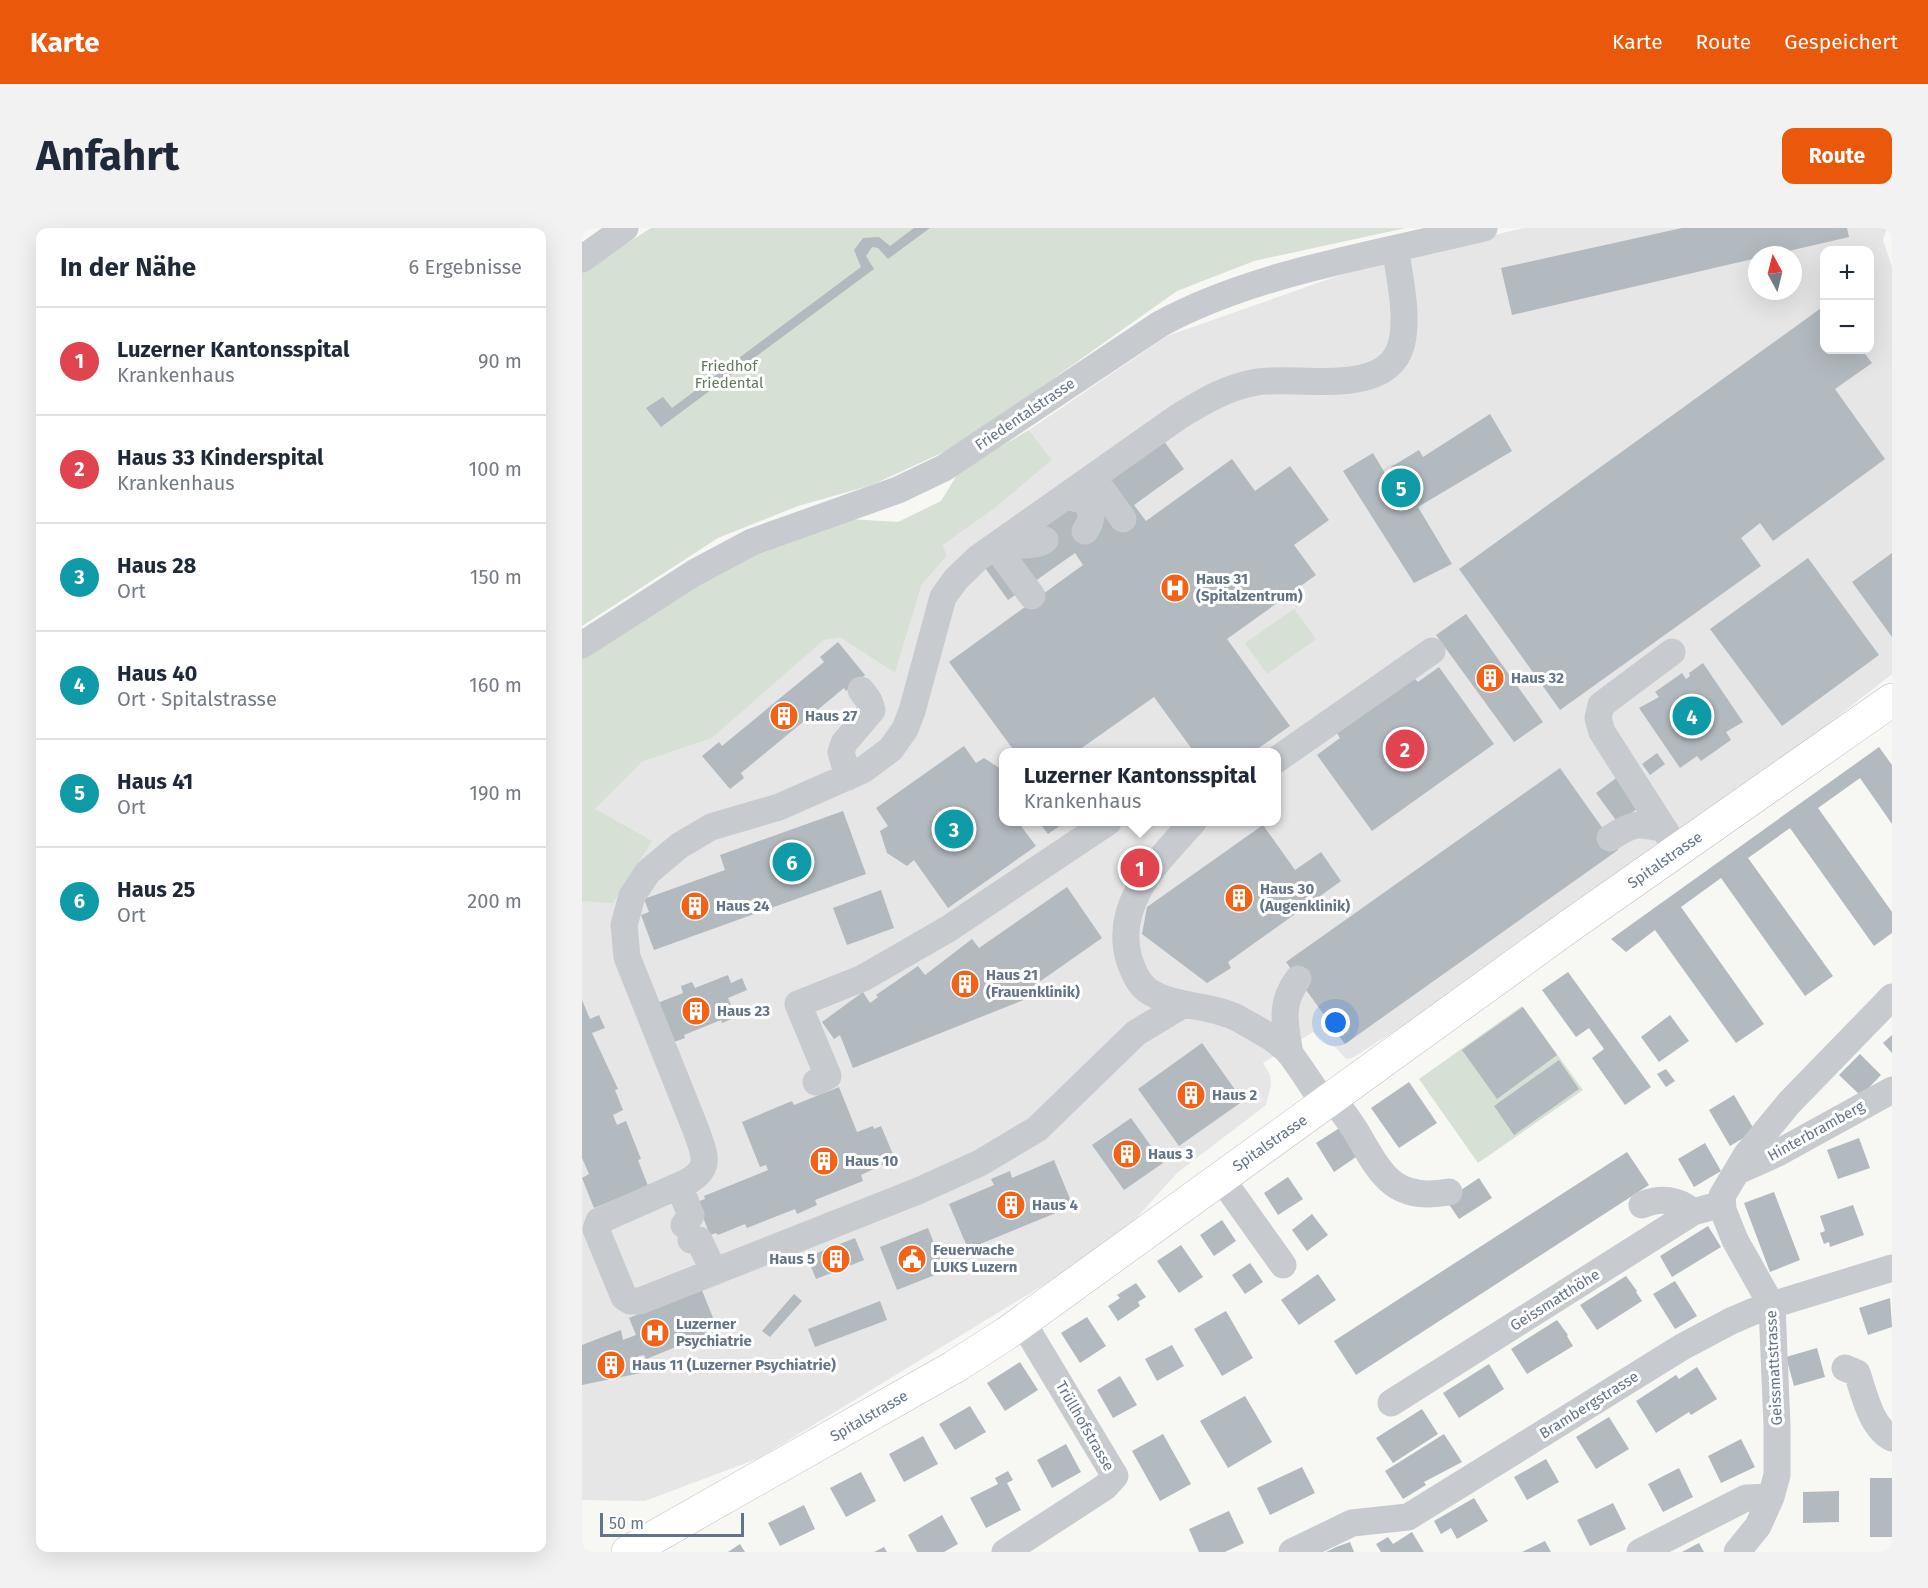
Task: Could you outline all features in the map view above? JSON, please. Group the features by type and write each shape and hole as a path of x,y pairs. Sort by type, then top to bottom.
{"main road":[{"name":"Spitalstrasse","path":"628,1552 954,1367 1023,1323 1327,1100 1671,840 1892,700"}],"street":[{"path":"582,259 625,228"},
{"name":"Friedentalstrasse","path":"582,645 694,573 752,542 898,490 944,468 1160,324 1195,305 1257,284 1484,228"},
{"path":"1184,1004 1136,1033 1037,1129 980,1164 640,1301 630,1301 624,1298 591,1217 679,1186 698,1175 704,1165 704,1154 627,957 624,926 632,896 648,872 679,846 711,827 779,807 862,770 891,749 905,729 943,597 956,579 995,546 1039,542 1178,417 1235,387 1278,380 1358,380 1375,375 1386,368 1403,338 1404,316 1396,250"},
{"path":"1082,504 1123,519"},
{"path":"995,546 1032,596"},
{"path":"1281,757 1432,651"},
{"path":"1671,840 1602,732 1598,718 1601,705 1672,652"},
{"path":"848,777 841,752 844,743 872,710 870,701 861,690"},
{"path":"1281,775 1307,754 1329,723"},
{"path":"1610,838 1639,823 1671,840"},
{"path":"816,1082 828,1076 798,1004 863,978 948,930 1102,826"},
{"path":"1189,826 1143,879 1125,924 1126,949 1134,973 1148,990 1184,1004 1238,1018 1290,1054 1385,1179 1408,1191 1438,1194 1449,1192"},
{"path":"1290,1054 1285,1012 1287,994 1298,979"},
{"path":"1722,1204 1724,1189 1738,1171 1747,1154 1789,1103 1892,997"},
{"name":"Hinterbramberg","path":"1738,1171 1778,1153 1892,1090"},
{"path":"1221,1178 1283,1265"},
{"path":"679,1186 691,1215 688,1233 699,1240 714,1272"},
{"path":"1642,1205 1653,1200 1668,1200 1684,1204 1693,1212"},
{"name":"Geissmatthöhe","path":"1391,1403 1693,1212 1722,1204"},
{"name":"Geissmattstrasse","path":"1722,1204 1735,1240 1772,1306 1777,1475 1771,1497 1758,1526 1737,1552"},
{"name":"Brambergstrasse","path":"1292,1552 1352,1523 1408,1517 1682,1347 1731,1321 1828,1288 1891,1271"},
{"name":"Trüllhofstrasse","path":"1005,1552 1105,1488 1115,1476 1023,1323"},
{"path":"1845,1368 1857,1373 1873,1415 1888,1436"},
{"path":"1640,1552 1746,1498 1771,1497"}],"shaded area":[{"path":"1524,228 1887,228 1883,240 1892,267 1892,674 1612,894 1352,1058 1346,1059 1335,1047 1328,1045 1313,1032 1263,1063 1270,1075 1271,1085 1266,1105 1177,1173 1129,1226 1070,1269 759,1458 645,1501 582,1500 582,901 587,901 652,842 594,810 642,762 712,738 824,640 841,638 895,673 922,584 947,556 943,545 995,508 1052,460 1029,430 1167,336 1375,263"}],"green space":[{"name":"Friedhof Friedental","path":"651,228 1406,228 1254,261 1177,291 961,444 872,485 798,506 718,538 582,626 582,255 591,266"},
{"path":"1029,430 1052,460 995,508 943,545 947,556 922,584 895,673 841,638 824,640 712,738 642,762 595,809 652,841 613,903 582,901 582,656 748,554 850,519 898,522 941,501 960,470"},
{"path":"1294,609 1316,639 1267,674 1245,643"},
{"path":"1522,1006 1583,1090 1478,1163 1419,1079"}],"building":[{"path":"914,228 930,228 888,259 878,248 872,247 866,256 874,269 661,427 646,408 663,397 672,408 861,267 854,250 863,238 879,237 890,246"},
{"path":"1682,228 1847,228 1849,237 1802,248 1802,246 1748,246 1748,260 1512,315 1501,268"},
{"path":"1820,309 1820,354 1865,354 1872,363 1835,389 1885,459 1773,541 1760,523 1741,538 1761,566 1560,710 1459,569"},
{"path":"1490,414 1512,451 1418,507 1452,564 1414,583 1343,471 1373,453 1386,475 1393,471 1391,467 1419,450 1423,457"},
{"name":"Haus 31 (Spitalzentrum)","path":"1151,423 1184,469 1134,505 1146,521 1232,459 1255,491 1290,466 1329,520 1294,545 1316,575 1227,639 1290,726 1259,748 1191,748 1154,697 1082,748 1012,748 949,662 1083,565 1075,553 1008,600 973,551"},
{"path":"1892,553 1892,637 1852,582"},
{"path":"1808,558 1879,655 1782,726 1710,629"},
{"name":"Haus 32","path":"1466,614 1543,722 1514,742 1436,635"},
{"name":"Haus 27","path":"838,642 865,675 846,691 844,688 741,773 744,778 730,789 702,756 719,742 722,746 824,662 820,657"},
{"path":"1703,663 1743,722 1726,732 1731,740 1701,761 1697,756 1680,768 1639,708 1659,697 1655,692 1682,673 1686,679 1690,676 1689,673"},
{"path":"1439,667 1494,744 1372,831 1317,755 1340,738 1337,733 1414,678 1418,682"},
{"path":"964,746 976,763 984,758 999,768 999,826 1021,826 1036,846 948,908 914,860 907,866 887,853 880,831 888,826 876,808"},
{"path":"1879,747 1892,765 1892,824 1860,778 1818,808 1892,912 1892,933 1874,946 1790,828 1748,858 1833,976 1805,996 1721,878 1681,907 1764,1024 1736,1043 1655,930 1626,952 1611,939"},
{"path":"1657,753 1665,764 1650,775 1642,764"},
{"path":"1560,768 1618,850 1345,1044 1286,962"},
{"path":"1619,776 1641,806 1618,823 1596,793"},
{"path":"843,811 866,874 654,950 641,915 649,912 644,899 725,870 720,855"},
{"path":"1042,826 1060,826 1048,834"},
{"name":"Haus 30 (Augenklinik)","path":"1262,826 1295,870 1321,852 1341,881 1228,962 1231,968 1207,983 1142,934 1147,907"},
{"name":"Haus 21 (Frauenklinik)","path":"1067,887 1102,938 1022,994 1026,999 853,1068 840,1035 834,1039 822,1022 863,992 870,1003 878,997 876,995 918,966 925,975 972,939 979,948"},
{"path":"881,890 894,928 847,945 833,908"},
{"path":"1568,972 1651,1087 1625,1105 1592,1058 1604,1049 1589,1028 1576,1037 1542,990"},
{"name":"Haus 23","path":"728,975 731,983 742,978 747,990 728,998 736,1017 722,1023 721,1020 684,1035 685,1038 671,1043 655,1004 683,993 681,986 692,982 695,988"},
{"path":"582,1000 590,1019 599,1015 605,1028 592,1033 618,1089 615,1090 623,1110 613,1115 617,1125 626,1121 641,1159 638,1160 648,1186 594,1208 582,1178 589,1174 582,1158"},
{"path":"1523,1007 1557,1055 1497,1099 1462,1050"},
{"path":"1670,1015 1689,1041 1659,1062 1641,1037"},
{"path":"1892,1035 1892,1053 1883,1043"},
{"name":"Haus 2","path":"1202,1043 1243,1101 1179,1146 1138,1089"},
{"path":"1860,1054 1881,1075 1861,1096 1839,1075"},
{"path":"1559,1060 1579,1089 1514,1135 1494,1106"},
{"path":"1666,1069 1675,1081 1666,1087 1657,1074"},
{"path":"1409,1082 1437,1123 1399,1148 1371,1108"},
{"name":"Haus 10","path":"839,1087 857,1132 873,1126 874,1129 881,1126 895,1159 861,1175 863,1181 815,1200 817,1205 797,1214 795,1209 747,1228 745,1224 718,1235 716,1233 710,1235 697,1202 705,1199 704,1196 768,1170 766,1165 760,1167 742,1122 792,1101 794,1105"},
{"path":"1734,1095 1755,1131 1730,1146 1709,1110"},
{"name":"Haus 3","path":"1131,1118 1163,1163 1124,1190 1092,1145"},
{"path":"1341,1127 1359,1155 1334,1172 1316,1143"},
{"path":"1859,1138 1870,1168 1838,1179 1827,1150"},
{"path":"1705,1143 1721,1171 1694,1187 1678,1159"},
{"path":"1627,1152 1649,1185 1356,1375 1334,1341"},
{"name":"Haus 4","path":"1054,1160 1073,1206 968,1249 949,1204 994,1185 991,1179 1010,1171 1012,1178"},
{"path":"1288,1177 1303,1199 1278,1215 1264,1193"},
{"path":"1479,1178 1492,1198 1459,1219 1446,1200"},
{"path":"1774,1192 1800,1260 1770,1272 1744,1203"},
{"path":"1853,1205 1864,1235 1830,1247 1829,1242 1824,1244 1820,1233 1825,1231 1820,1216"},
{"path":"1312,1214 1328,1235 1307,1251 1292,1230"},
{"path":"1222,1220 1236,1241 1214,1256 1200,1235"},
{"path":"1708,1226 1721,1247 1672,1277 1660,1256"},
{"name":"Feuerwache LUKS Luzern","path":"928,1228 945,1271 897,1290 880,1247"},
{"name":"Haus 5","path":"855,1238 864,1260 816,1279 807,1257"},
{"path":"1181,1245 1203,1277 1179,1293 1157,1261"},
{"path":"1250,1263 1263,1282 1245,1294 1232,1275"},
{"path":"1318,1274 1336,1300 1299,1325 1281,1300"},
{"path":"1626,1276 1642,1301 1597,1330 1580,1305"},
{"path":"1675,1281 1697,1316 1675,1329 1653,1294"},
{"path":"1136,1283 1146,1297 1138,1302 1140,1306 1118,1321 1108,1306 1120,1298 1117,1295"},
{"path":"701,1288 718,1330 646,1359 644,1355 638,1356 641,1373 582,1385 582,1345 621,1330 623,1340 636,1335 629,1318"},
{"path":"794,1294 802,1301 770,1337 762,1331"},
{"path":"1890,1298 1892,1327 1868,1335 1859,1308"},
{"path":"880,1301 887,1320 815,1347 808,1329"},
{"path":"1226,1311 1253,1358 1222,1376 1194,1329"},
{"path":"1087,1317 1106,1346 1080,1363 1061,1333"},
{"path":"1557,1320 1573,1346 1527,1374 1511,1349"},
{"path":"1172,1345 1184,1366 1157,1381 1145,1359"},
{"path":"1817,1348 1825,1377 1794,1386 1786,1357"},
{"path":"1020,1362 1038,1390 1005,1411 987,1383"},
{"path":"1489,1364 1504,1389 1459,1418 1443,1393"},
{"path":"1697,1367 1717,1399 1691,1415 1689,1412 1656,1433 1636,1401 1676,1375 1679,1379"},
{"path":"1120,1376 1137,1405 1113,1418 1097,1390"},
{"path":"1245,1396 1272,1442 1228,1468 1200,1421"},
{"path":"970,1406 986,1432 955,1450 939,1424"},
{"path":"1422,1409 1438,1434 1393,1463 1376,1438"},
{"path":"1609,1417 1629,1449 1596,1469 1576,1437"},
{"path":"1163,1434 1191,1484 1160,1501 1132,1451"},
{"path":"1444,1434 1462,1462 1424,1482 1426,1485 1403,1499 1385,1471"},
{"path":"923,1436 938,1464 904,1482 889,1454"},
{"path":"1741,1439 1755,1467 1721,1483 1708,1456"},
{"path":"1066,1444 1081,1472 1052,1488 1037,1460"},
{"path":"1546,1459 1559,1482 1527,1500 1514,1477"},
{"path":"1302,1467 1315,1493 1270,1515 1257,1488"},
{"path":"1679,1468 1693,1497 1663,1512 1648,1484"},
{"path":"1008,1471 1013,1480 1007,1483 1021,1510 986,1528 970,1498 998,1484 995,1478"},
{"path":"861,1472 876,1501 846,1517 830,1488"},
{"path":"1870,1478 1892,1478 1892,1537 1870,1537"},
{"path":"1839,1491 1839,1522 1803,1523 1803,1492"},
{"path":"1474,1498 1488,1521 1457,1539 1451,1528 1441,1534 1434,1521"},
{"path":"1613,1503 1626,1529 1590,1546 1577,1520"},
{"path":"804,1505 815,1529 780,1546 768,1523"},
{"path":"1229,1511 1244,1543 1225,1552 1199,1552 1189,1529"},
{"path":"942,1515 958,1544 944,1552 917,1552 908,1535"},
{"path":"1412,1532 1424,1552 1381,1552 1376,1544 1388,1537 1393,1544"},
{"path":"1545,1541 1551,1552 1522,1552"},
{"path":"1350,1542 1354,1552 1326,1552 1336,1547"},
{"path":"1699,1543 1704,1552 1682,1552"},
{"path":"740,1544 745,1552 728,1552"},
{"path":"884,1547 887,1552 874,1552"}],"place":[{"name":"Haus 41","path":"1401,488"},
{"name":"Haus 31 (Spitalzentrum)","path":"1175,588"},
{"name":"Haus 32","path":"1490,678"},
{"name":"Haus 27","path":"784,716"},
{"name":"Haus 40","path":"1692,716"},
{"name":"Haus 33 Kinderspital","path":"1405,749"},
{"name":"Haus 28","path":"954,829"},
{"name":"Haus 25","path":"792,862"},
{"name":"Luzerner Kantonsspital","path":"1140,868"},
{"name":"Haus 30 (Augenklinik)","path":"1239,898"},
{"name":"Haus 24","path":"695,906"},
{"name":"Haus 21 (Frauenklinik)","path":"965,984"},
{"name":"Haus 23","path":"696,1011"},
{"name":"Haus 2","path":"1191,1095"},
{"name":"Haus 3","path":"1127,1154"},
{"name":"Haus 10","path":"824,1161"},
{"name":"Haus 4","path":"1011,1205"},
{"name":"Haus 5","path":"836,1259"},
{"name":"Feuerwache LUKS Luzern","path":"912,1259"},
{"name":"Luzerner Psychiatrie","path":"655,1333"},
{"name":"Haus 11 (Luzerner Psychiatrie)","path":"611,1365"}]}
